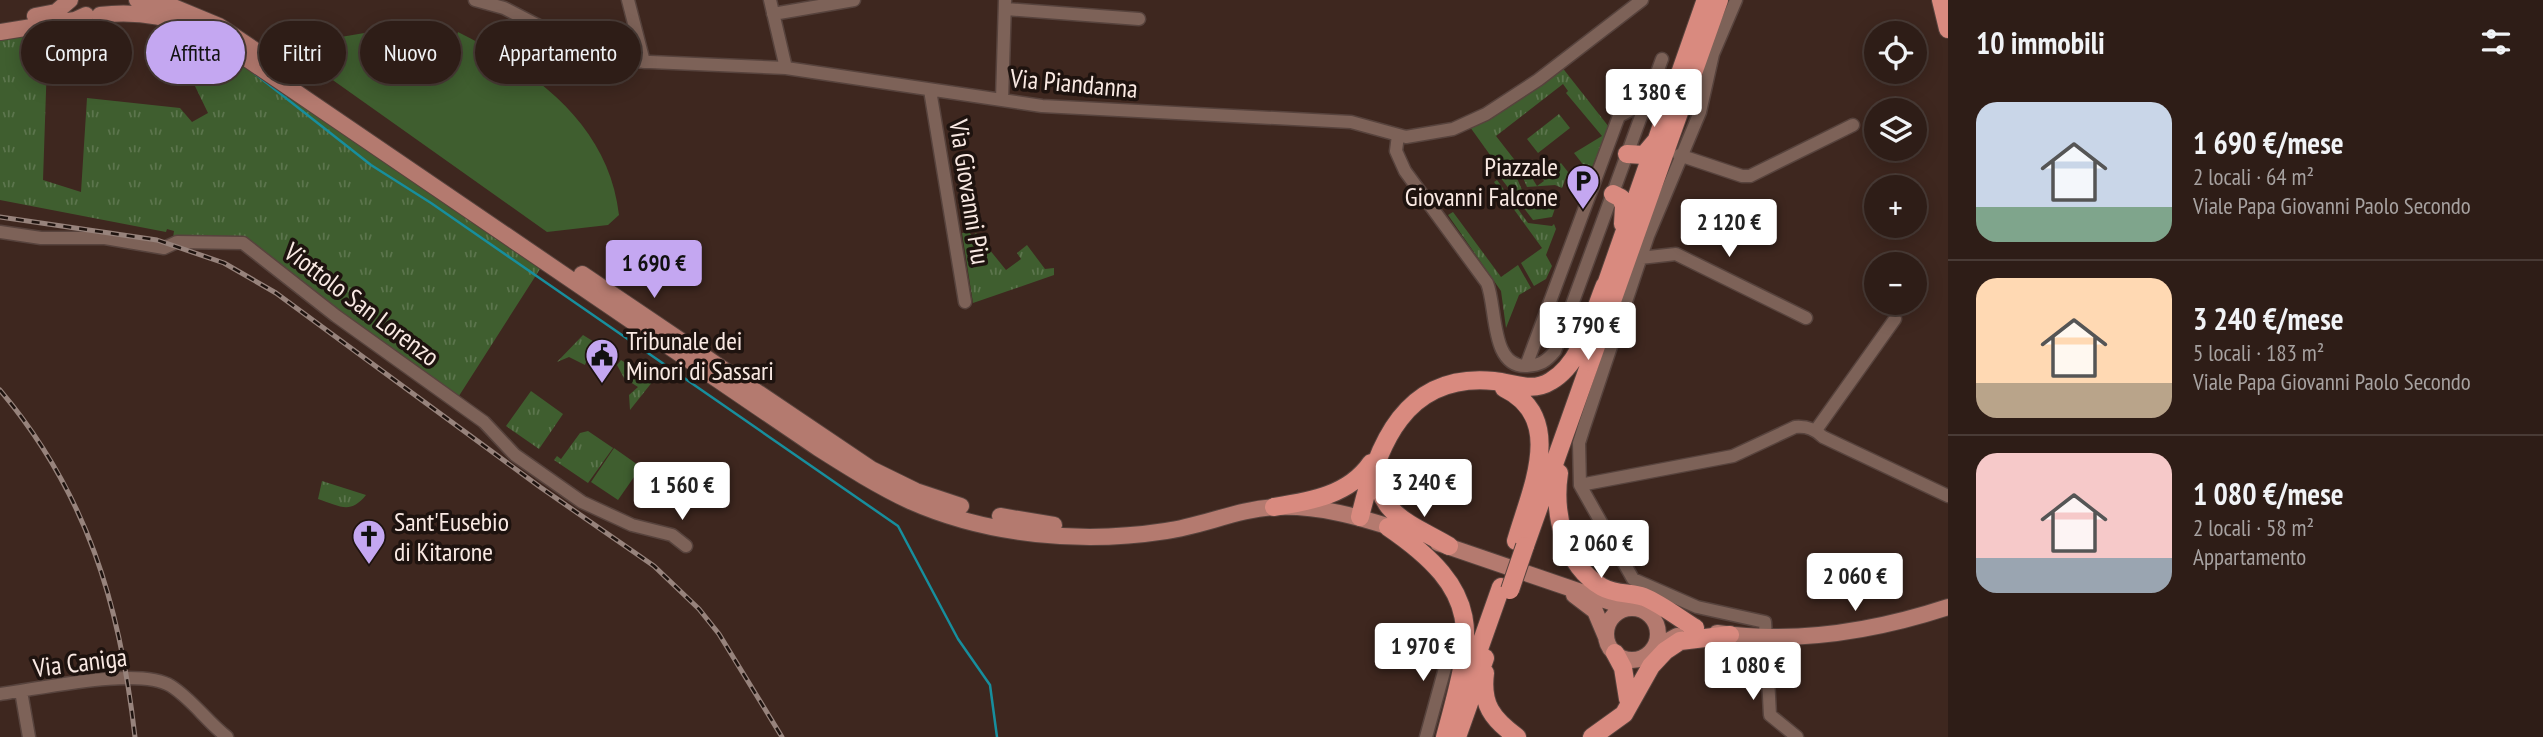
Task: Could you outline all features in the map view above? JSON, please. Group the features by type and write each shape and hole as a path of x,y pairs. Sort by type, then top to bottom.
{"highway":[{"path":"1520,545 1575,408 1700,37 1706,0"},
{"path":"1446,737 1505,588 1657,140 1700,37 1719,0"},
{"path":"1941,0 1948,29"},
{"path":"1627,154 1644,155 1657,140"},
{"path":"1614,191 1624,206 1621,240"},
{"path":"1360,517 1371,470 1404,412 1426,395 1457,383 1484,382 1540,387 1558,377 1575,356 1608,279"},
{"path":"1484,382 1524,400 1535,415 1541,433 1540,456 1520,545"},
{"path":"1575,408 1556,493 1559,522 1577,562 1601,586 1625,595 1643,597 1700,630"},
{"path":"1274,507 1323,497 1350,485 1365,472 1384,446"},
{"path":"1384,446 1378,480 1386,504 1398,519 1449,546"},
{"path":"1388,527 1435,563 1450,584 1462,611 1468,636 1465,663 1446,737"},
{"path":"1457,737 1490,642 1505,588"},
{"path":"1592,737 1624,714 1651,666 1665,651 1680,641 1730,635"},
{"path":"1490,642 1483,693 1497,723 1517,737"},
{"path":"1611,646 1623,668 1628,699"},
{"path":"1609,727 1628,699 1647,653"},
{"path":"1503,737 1517,737"}],"main road":[{"path":"0,21 50,14 70,0 77,8 93,15 122,12 169,17 212,35 798,435 865,478 912,502 1023,533 1107,537 1169,531 1274,507 1329,510 1360,517 1449,546 1563,588 1628,608 1640,609 1651,617 1700,630 1768,639 1863,630 1948,607"},
{"path":"0,32 93,15 108,8 110,0"},
{"path":"137,0 171,6 219,26 871,469 916,491 972,510 1064,527 1203,522"},
{"path":"1563,588 1595,611 1611,646 1630,659 1679,635 1700,630"},
{"path":"1611,646 1609,622 1617,613 1628,608"},
{"path":"1647,653 1658,630 1651,617"}],"street":[{"name":"Via Piandanna","path":"475,0 504,8 605,60 786,68 1042,106 1351,122 1400,135 1427,135 1453,129 1486,114 1538,80 1642,0"},
{"path":"628,0 644,62"},
{"path":"770,0 786,68"},
{"path":"773,14 854,0"},
{"path":"1736,0 1713,54 1700,111 1679,155 1640,258 1578,443 1580,485 1633,579 1697,607 1723,615 1757,618 1765,622 1770,715 1797,737"},
{"path":"1002,100 1005,4 1139,19"},
{"path":"1521,366 1539,365 1555,351 1662,59"},
{"name":"Via Giovanni Piu","path":"930,90 965,302"},
{"path":"1521,366 1619,116 1646,102"},
{"path":"1679,155 1742,176 1750,176 1853,125"},
{"path":"1400,135 1400,147 1410,167 1475,253 1498,291 1502,330 1521,366"},
{"name":"Viottolo San Lorenzo","path":"0,232 41,238 104,238 164,248 177,242 243,243 335,316 484,422 515,455 582,502 610,517 672,535 686,546"},
{"path":"1640,258 1676,254 1806,318"},
{"path":"1816,430 1895,319"},
{"path":"1580,485 1733,456 1796,427 1816,430 1822,437 1948,496"},
{"path":"1426,737 1445,668 1456,641"},
{"name":"Via Caniga","path":"0,694 128,677 155,678 185,696 227,737"},
{"path":"21,691 29,737"}],"green space":[{"path":"360,34 360,84 461,84 461,34 475,41 475,84 540,84 583,127 600,153 612,183 619,215 608,225 547,232 338,84 346,84 346,36"},
{"path":"21,36 21,84 46,84 43,180 81,192 87,98 180,108 192,122 208,113 194,84 245,84 245,67 259,77 259,84 270,84 540,269 457,399 245,240 173,238 174,231 167,229 166,232 0,200 0,39"},
{"path":"1561,66 1609,127 1590,172 1574,153 1602,136 1566,93 1568,91 1563,84 1496,136 1517,163 1513,169 1522,190 1530,193 1560,194 1552,217 1533,220 1500,177 1503,173 1470,127"},
{"path":"1559,114 1570,128 1538,153 1527,139"},
{"path":"1561,163 1568,172 1562,188 1555,185 1527,187 1519,169 1524,165 1537,186 1544,181 1542,178"},
{"path":"1497,180 1528,223 1554,224 1556,229 1546,255 1552,266 1546,279 1534,286 1521,263 1542,248 1494,182"},
{"path":"1453,212 1501,277 1518,265 1531,288 1519,295 1506,328 1501,291 1448,215"},
{"path":"969,232 972,236 976,233 1006,270 1021,259 1017,253 1027,245 1045,269 1054,268 1054,275 973,303 962,233"},
{"path":"583,335 612,353 609,362 602,362 589,354 585,365 569,357 557,362"},
{"path":"621,360 653,381 630,410 629,395 638,387 624,378 617,365"},
{"path":"531,391 563,414 539,449 506,426"},
{"path":"588,431 613,448 588,483 554,460 557,456 561,459 580,433"},
{"path":"614,448 641,467 618,500 591,482"},
{"path":"322,481 366,495 355,505 339,506 318,499"}],"waterway":[{"path":"254,73 371,165 431,203 898,526 958,639 990,685 997,737"}],"railway":[{"path":"0,217 157,240 224,263 276,293 540,487 654,566 699,609 719,634 782,737"},
{"path":"0,390 56,469 77,510 94,553 109,596 120,642 135,737"}],"place":[{"name":"Piazzale Giovanni Falcone","path":"1583,211"},
{"name":"Tribunale dei Minori di Sassari","path":"602,385"},
{"name":"Sant'Eusebio di Kitarone","path":"369,566"}]}
